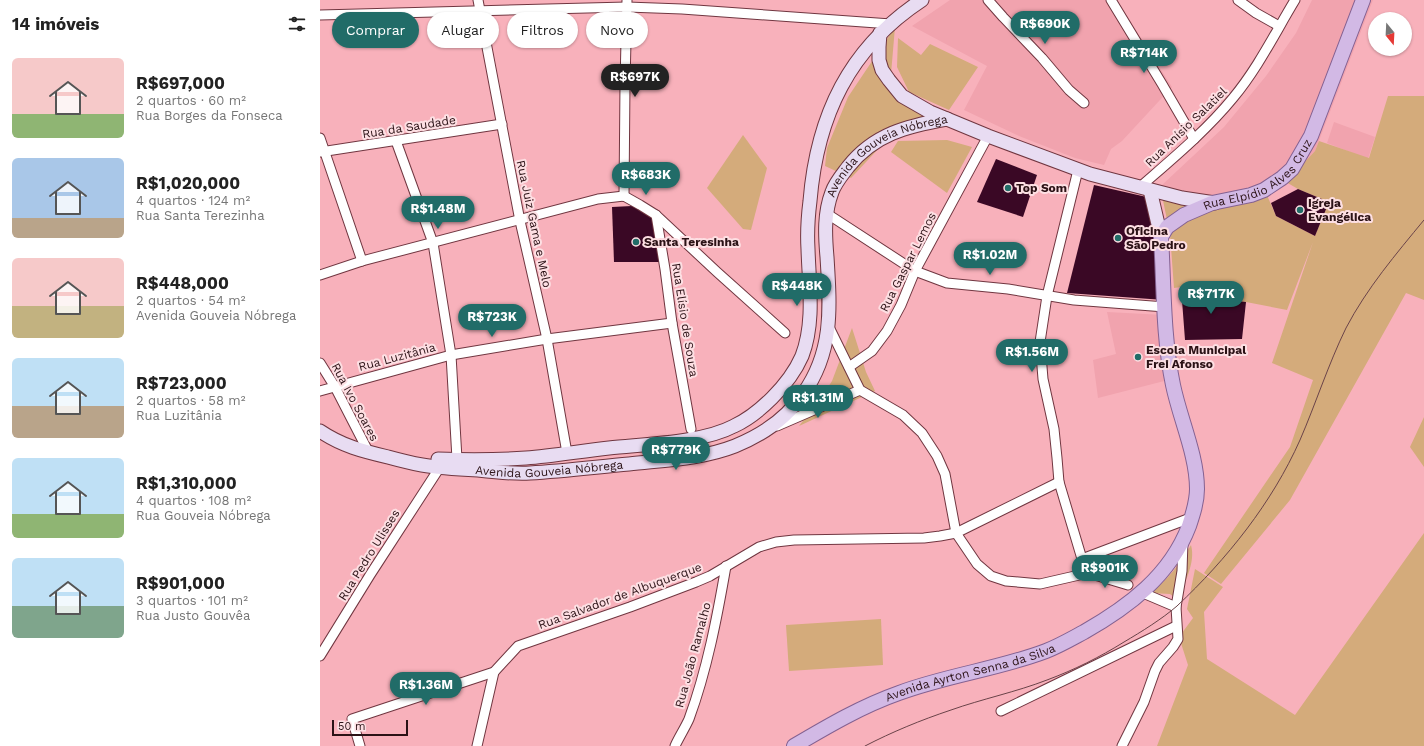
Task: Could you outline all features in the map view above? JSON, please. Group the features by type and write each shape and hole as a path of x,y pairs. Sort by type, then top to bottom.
{"main road":[{"name":"Rua Elpídio Alves Cruz","path":"1215,202 1251,195 1264,190 1292,169 1311,136 1363,0"},
{"path":"1161,237 1167,228 1180,218 1215,202"},
{"name":"Avenida Ayrton Senna da Silva","path":"794,746 839,720 899,693 1047,650 1099,624 1128,604 1170,563 1183,541 1192,517 1196,501 1196,471 1173,384 1167,340 1161,237"}],"street":[{"name":"Rua Juiz Gama e Melo","path":"478,0 520,221 547,339 567,453"},
{"path":"880,33 902,14 922,0"},
{"path":"988,0 1069,90 1084,103"},
{"path":"1111,0 1194,139"},
{"path":"1238,0 1256,13 1280,26"},
{"name":"Rua Anísio Salatiel","path":"1145,189 1233,99 1248,80 1295,0"},
{"path":"624,196 627,4"},
{"path":"320,15 480,11 627,4 891,24"},
{"name":"Avenida Gouveia Nóbrega","path":"880,33 879,60 882,70 888,80 902,96 946,119"},
{"name":"Avenida Gouveia Nóbrega","path":"373,453 457,460 527,458 683,440 712,434 733,427 761,409 780,390 791,375 802,356 806,339 810,318 808,246 810,201 819,140 836,96 849,71 880,33"},
{"name":"Rua Elpídio Alves Cruz","path":"946,119 1078,170 1182,198 1215,202"},
{"name":"Avenida Gouveia Nóbrega","path":"373,453 422,465 529,473 681,458 713,453 736,446 768,429 787,413 803,395 814,376 824,352 829,327 826,214 832,192 854,159 872,143 902,128 946,119"},
{"name":"Rua da Saudade","path":"322,152 502,124"},
{"name":"Rua Gaspar Lemos","path":"849,367 872,351 887,331 901,305 915,271 988,136"},
{"path":"320,138 322,152 362,261"},
{"path":"396,141 433,243 450,355 457,460"},
{"path":"1078,170 1047,296 1040,342 1041,362 1046,396 1054,429 1059,482 1082,559 1088,573"},
{"path":"1145,189 1161,237"},
{"path":"320,275 362,261 520,221 598,199 624,196 640,204 656,215 785,333"},
{"path":"826,214 915,271 947,284 1008,289 1047,296 1103,303 1165,307"},
{"name":"Rua Elísio de Souza","path":"656,215 672,323 691,429"},
{"name":"Rua Luzitânia","path":"320,391 450,355 547,339 672,323"},
{"path":"829,327 860,390 903,415 922,433 937,456 945,474 956,533 977,564 991,576 1006,581 1040,584 1088,573 1128,585"},
{"name":"Rua Ivo Soares","path":"320,363 373,453"},
{"path":"768,429 860,390"},
{"path":"320,431 344,445 373,453"},
{"name":"Rua Pedro Ulisses","path":"320,656 370,575 440,467"},
{"name":"Rua Salvador de Albuquerque","path":"360,746 352,719 494,672 518,646 696,582 710,576 759,547 776,542 794,540 924,538 956,533 1059,482"},
{"path":"1082,559 1192,517"},
{"path":"1122,746 1144,702 1155,672 1165,656 1176,643 1176,607 1182,571 1183,541"},
{"name":"Rua João Ramalho","path":"675,746 688,720 705,665 718,611 726,566"},
{"path":"1142,592 1176,607"},
{"path":"1001,711 1177,631"},
{"path":"477,746 494,672"}],"shaded area":[{"path":"950,0 1117,0 1172,87 1122,141 1111,149 1104,165 1075,158 1019,136 964,110 987,66 912,26"},
{"path":"1312,0 1373,0 1315,151 1286,182 1212,204 1162,185 1224,127 1266,76 1296,33"},
{"path":"895,27 891,74 904,92 950,121 906,133 881,146 851,178 825,166 827,148 848,97"},
{"path":"898,38 921,55 930,44 978,67 949,110 909,92 897,67"},
{"path":"1388,96 1424,96 1424,300 1406,293 1290,500 1221,584 1204,573 1290,447 1313,380 1272,363 1313,242 1287,310 1221,299 1221,288 1174,288 1170,234 1161,191 1212,204 1266,193 1276,216 1315,236 1329,202 1298,189 1286,182 1315,151 1319,141 1369,158"},
{"path":"1334,122 1375,137 1368,159 1327,143"},
{"path":"743,135 767,168 751,230 743,229 707,188"},
{"path":"947,140 972,147 947,193 891,152 898,141"},
{"name":"Escola Municipal Frei Afonso","path":"1107,312 1164,315 1176,378 1098,398 1093,360 1116,354"},
{"path":"852,328 866,372 875,391 799,426 832,381"},
{"path":"1424,417 1424,467 1410,447"},
{"path":"1424,533 1424,746 1157,746 1188,665 1179,637 1193,618 1187,609 1195,569 1223,587 1204,612 1207,659 1295,715"},
{"path":"1191,545 1191,566 1178,600 1170,594 1151,593 1173,571"},
{"path":"881,619 883,665 789,671 786,625"}],"building":[{"name":"Top Som","path":"996,159 1037,175 1023,217 977,202"},
{"name":"Oficina São Pedro","path":"1094,185 1151,198 1164,300 1067,293"},
{"name":"Igreja Evangélica","path":"1298,189 1329,202 1315,236 1276,216 1271,203"},
{"name":"Santa Teresinha","path":"632,206 647,212 656,221 661,262 614,262 612,207"},
{"path":"1181,287 1221,288 1221,299 1246,302 1242,339 1185,340"}],"tram line":[{"path":"865,746 896,731 929,718 1035,684 1077,668 1106,653 1137,634 1177,606 1231,549 1262,508 1289,463 1300,440 1333,356 1354,313 1373,285 1424,220"}],"place":[{"name":"Top Som","path":"1008,188"},
{"name":"Igreja Evangélica","path":"1300,210"},
{"name":"Oficina São Pedro","path":"1118,238"},
{"name":"Santa Teresinha","path":"636,242"},
{"name":"Escola Municipal Frei Afonso","path":"1138,357"}]}
